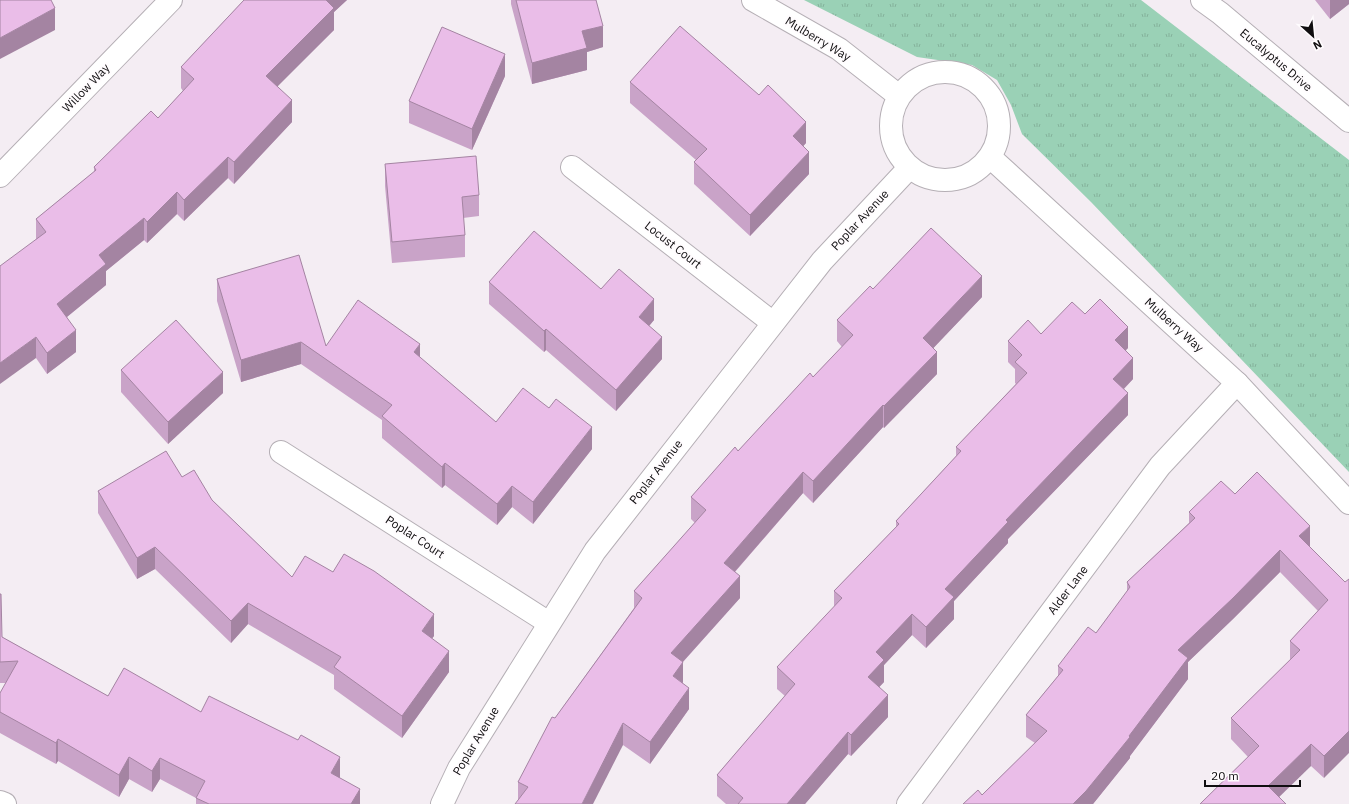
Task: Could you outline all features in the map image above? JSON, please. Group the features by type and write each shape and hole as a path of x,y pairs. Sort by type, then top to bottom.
{"street":[{"name":"Willow Way","path":"2,170 171,0"},
{"name":"Mulberry Way","path":"753,0 839,50 899,96"},
{"name":"Eucalyptus Drive","path":"1202,0 1220,13 1349,122"},
{"path":"930,73 957,73 985,88 998,113 998,139 990,157 979,169 961,178 942,181 925,177 909,168 895,149 890,120 899,96 906,87 930,73"},
{"name":"Mulberry Way","path":"990,157 1237,383 1349,502"},
{"name":"Locust Court","path":"572,167 773,323"},
{"name":"Poplar Avenue","path":"442,804 458,768 595,551 822,261 909,168"},
{"name":"Alder Lane","path":"908,804 1160,466 1237,383"},
{"name":"Poplar Court","path":"281,452 549,623"},
{"path":"0,802 5,804"}],"green space":[{"path":"804,0 1141,0 1349,160 1349,472 1091,202 1022,134 1011,105 997,80 972,65 917,57"}],"building":[{"path":"0,0 51,0 55,8 0,38"},
{"path":"244,0 326,0 334,8 266,76 292,100 234,162 228,157 184,200 177,192 147,222 144,218 99,255 106,264 57,304 76,330 47,353 36,337 0,363 0,266 46,232 36,219 96,170 94,167 151,111 158,118 194,79 181,67"},
{"path":"516,0 596,0 603,26 582,31 587,48 532,63"},
{"path":"680,26 759,95 768,85 806,122 793,136 809,152 750,215 694,162 707,149 630,82"},
{"path":"442,27 505,54 472,129 409,101"},
{"path":"476,156 479,195 462,197 465,235 392,242 385,164"},
{"path":"931,228 982,276 923,338 937,352 884,406 883,405 813,481 803,472 724,563 740,576 671,653 683,662 673,676 689,688 650,742 623,723 582,804 515,804 528,787 518,782 552,717 555,718 642,598 634,591 706,510 691,497 735,447 738,451 810,373 813,377 853,335 837,320 870,286 873,289"},
{"path":"534,231 601,289 619,269 654,299 639,317 662,337 616,390 546,329 544,331 489,282"},
{"path":"299,255 326,346 358,300 420,344 414,352 496,422 523,388 549,408 556,399 592,427 533,502 512,486 497,504 445,463 442,467 382,416 392,405 301,342 241,360 217,279"},
{"path":"1100,299 1128,327 1115,340 1133,358 1113,379 1128,393 1006,520 1008,522 945,589 954,597 926,627 912,614 876,652 884,660 868,677 888,695 851,735 848,732 787,804 738,804 743,798 717,775 795,684 777,667 842,598 834,591 899,524 896,521 961,451 956,447 1027,373 1015,362 1022,355 1008,341 1028,320 1041,334 1072,302 1085,314"},
{"path":"176,320 223,372 168,422 121,370"},
{"path":"166,451 182,477 194,470 212,500 292,577 305,556 333,572 344,554 374,571 434,614 422,631 449,651 402,716 334,667 341,657 248,603 231,621 155,547 137,558 98,491"},
{"path":"1257,472 1310,526 1299,536 1345,582 1349,579 1349,731 1324,756 1311,744 1268,786 1286,804 1200,804 1259,746 1231,718 1300,650 1290,641 1328,600 1280,550 1233,598 1178,650 1188,658 1129,736 1130,737 1086,791 1073,804 963,804 978,790 982,795 1047,731 1026,715 1063,670 1058,666 1088,627 1096,633 1130,587 1127,582 1195,518 1189,512 1221,481 1235,494"},
{"path":"0,594 2,637 108,696 124,668 201,712 209,696 298,740 301,735 340,757 331,773 360,789 351,804 209,804 196,798 205,781 160,758 152,771 129,757 119,775 58,739 56,743 0,712 0,693 18,661 0,662"}]}
